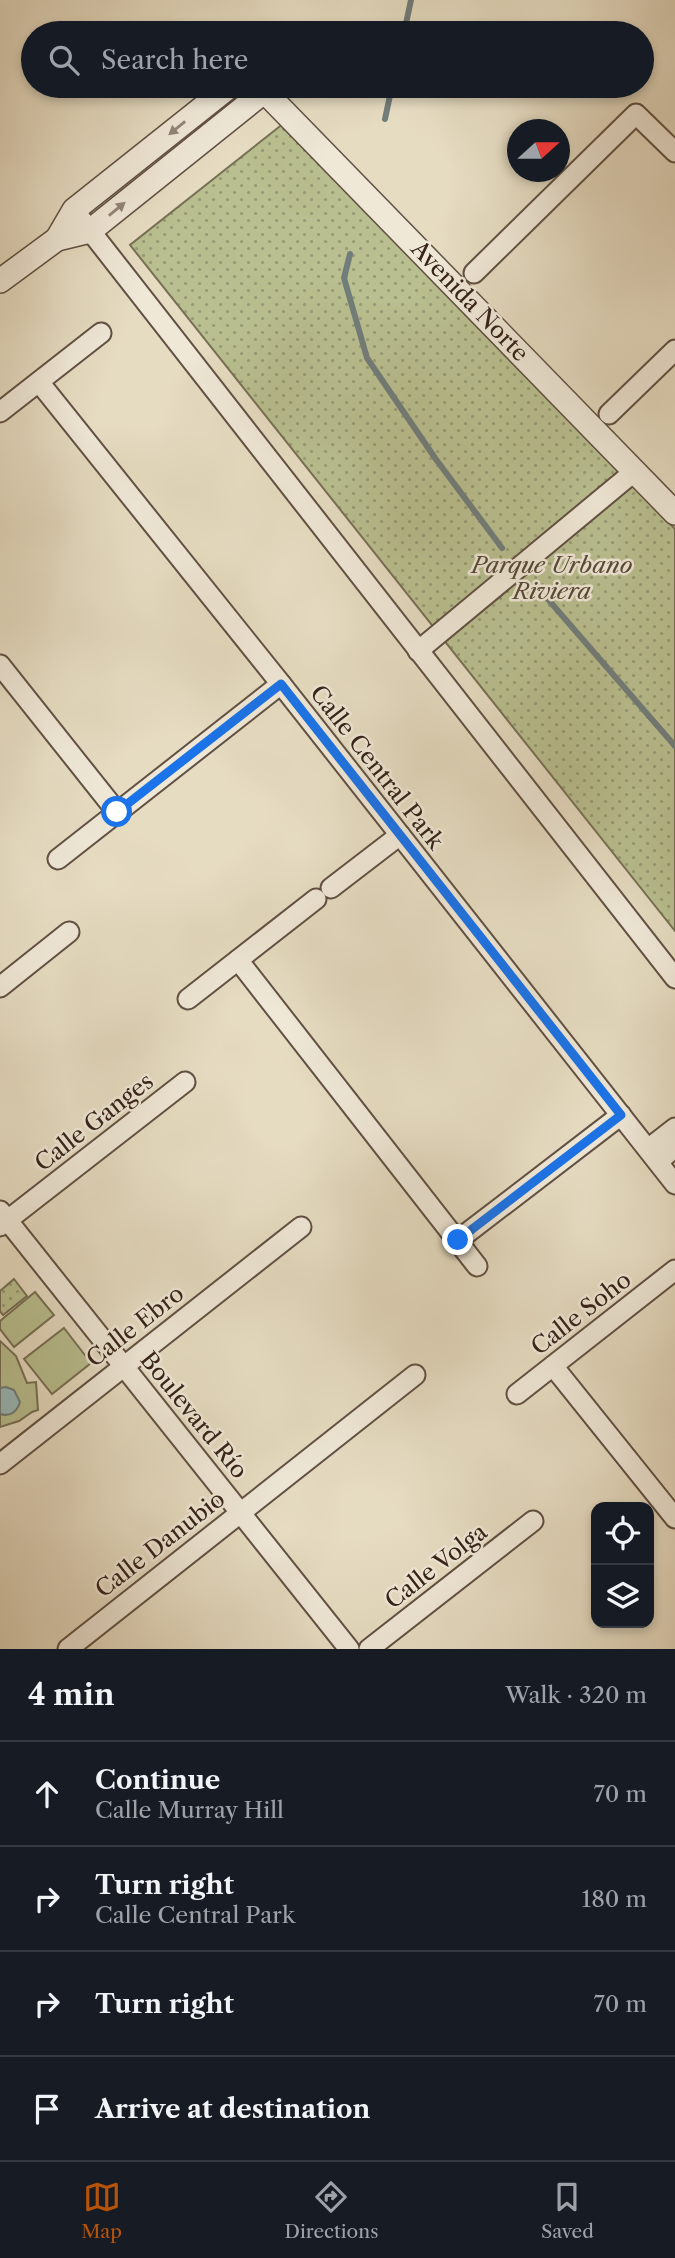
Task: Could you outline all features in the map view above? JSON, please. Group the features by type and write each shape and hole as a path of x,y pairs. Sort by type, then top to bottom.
{"street":[{"path":"57,239 74,210 215,98"},
{"path":"0,281 57,239 90,230 255,98"},
{"name":"Avenida Norte","path":"278,98 675,513"},
{"path":"474,273 636,114 675,152"},
{"path":"74,210 675,978"},
{"path":"0,412 101,333"},
{"path":"609,414 675,350"},
{"name":"Calle Central Park","path":"39,382 674,1179"},
{"path":"418,651 635,471"},
{"path":"0,665 117,812"},
{"path":"58,859 281,684"},
{"path":"188,999 400,835"},
{"path":"0,987 69,932"},
{"path":"239,960 478,1266"},
{"name":"Calle Ganges","path":"2,1219 186,1082"},
{"path":"458,1240 621,1115"},
{"path":"653,1156 675,1128"},
{"path":"653,1156 675,1147"},
{"name":"Boulevard Río","path":"2,1219 124,1366 349,1649"},
{"name":"Calle Ebro","path":"0,1464 301,1227"},
{"name":"Calle Soho","path":"517,1394 675,1270"},
{"path":"552,1366 675,1518"},
{"name":"Calle Danubio","path":"68,1649 415,1374"},
{"name":"Calle Volga","path":"369,1649 533,1521"}],"green space":[{"name":"Parque Urbano Riviera","path":"284,123 537,381 675,529 675,931 130,245"},
{"path":"14,1279 27,1296 3,1315 0,1311 0,1291"},
{"path":"35,1292 54,1315 14,1347 0,1329 0,1321"},
{"path":"64,1328 91,1363 52,1394 24,1359"},
{"path":"0,1341 16,1356 27,1383 36,1382 38,1410 19,1421 0,1427"}],"water":[{"path":"0,1388 14,1390 20,1402 13,1413 4,1415 0,1414"}],"waterway":[{"path":"407,21 411,0"},
{"path":"385,119 389,98"},
{"path":"350,254 344,278 367,358 435,458 502,548"},
{"path":"540,590 675,746"}],"route":[{"path":"117,812 281,684 621,1115 458,1240"}]}
